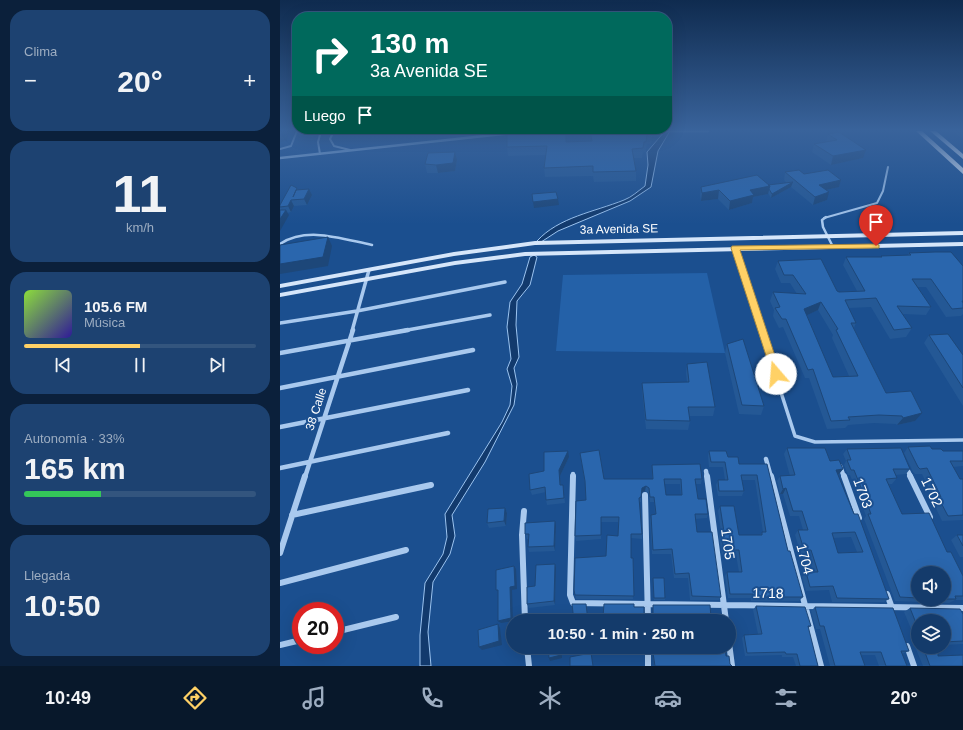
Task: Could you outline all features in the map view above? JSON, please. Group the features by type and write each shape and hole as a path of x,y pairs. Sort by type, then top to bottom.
{"main road":[{"path":"953,162 963,172"}],"street":[{"name":"3a Avenida SE","path":"280,286 454,254 535,243 963,233"},
{"name":"3a Avenida SE","path":"280,295 455,263 525,254 735,248 963,244"},
{"name":"38 Calle","path":"280,553 350,339 369,270"},
{"path":"280,323 357,311 505,282"},
{"path":"280,353 350,339 490,315"},
{"path":"280,388 473,350"},
{"path":"280,427 468,390"},
{"path":"280,468 448,433"},
{"name":"1704","path":"766,459 821,666"},
{"name":"1702","path":"903,462 935,526"},
{"name":"1703","path":"839,464 863,528"},
{"name":"1705","path":"706,471 725,614"},
{"name":"1718","path":"573,474 570,588 573,603 963,608"},
{"path":"292,515 430,485"},
{"path":"646,495 648,614"},
{"path":"524,511 522,535 524,614"},
{"path":"280,583 406,550"},
{"path":"884,585 895,614"},
{"path":"344,630 396,617"},
{"path":"903,636 914,666"},
{"path":"280,645 292,642"},
{"path":"528,654 529,666"},
{"path":"648,654 648,666"},
{"path":"730,654 732,666"}],"lane":[{"path":"833,247 823,227 822,220 827,216 877,203 883,191 888,167"},
{"path":"280,244 285,239 298,235 319,235 372,246"},
{"path":"735,248 790,416 795,436 815,442 963,440"}],"shaded area":[{"path":"648,162 656,162 651,187 630,201 558,231 538,244 537,241 556,226 578,216 632,196 645,186"},
{"path":"534,255 537,257 530,285 517,301 516,325 519,357 514,368 517,384 514,405 485,462 452,515 455,536 450,554 433,582 428,632 431,666 420,666 420,635 425,583 443,554 447,537 445,514 502,422 510,405 512,386 507,369 511,359 507,327 510,302 522,284 530,257"},
{"path":"707,273 725,353 556,351 563,275"}],"building":[{"path":"426,162 453,162 436,165 425,164"},
{"path":"545,162 634,162 636,171 593,172 593,166 544,168"},
{"path":"799,170 804,174 828,170 841,180 819,185 829,192 815,197 785,172"},
{"path":"757,175 770,186 750,190 754,195 730,201 719,190 702,193 701,187"},
{"path":"793,182 772,194 769,189 770,186 768,185"},
{"path":"291,185 297,188 296,190 309,189 304,199 291,200 288,206 280,207 280,205"},
{"path":"556,192 558,199 533,202 532,194"},
{"path":"280,210 286,210 280,219"},
{"path":"328,237 323,257 280,264 280,245"},
{"path":"951,252 963,266 963,308 952,309 931,279 912,279 931,307 897,306 912,328 894,330 876,298 845,300 856,323 851,323 886,393 911,391 922,413 903,418 902,416 879,415 848,417 850,420 831,421 813,369 808,370 786,319 782,319 775,308 780,307 773,292 806,294 793,275 784,275 778,261 821,259 837,291 865,291 846,257 911,255 909,253","holes":["821,302 838,329 836,330 858,376 833,377 804,309"]},
{"path":"948,334 963,355 963,388 929,335"},
{"path":"743,339 764,406 742,405 727,344"},
{"path":"707,362 715,407 688,407 690,421 646,420 642,383 689,382 687,364"},
{"path":"930,446 932,449 941,449 943,451 963,451 963,461 950,461 960,479 963,479 963,515 948,516 938,497 941,497 927,468 920,469 918,467 908,447"},
{"path":"787,448 825,448 830,461 839,460 843,469 836,470 854,514 858,514 889,599 837,598 833,586 810,587 806,572 818,572 811,550 804,550 798,530 808,530 802,511 793,511 786,488 783,489 780,476 795,475","holes":["855,532 863,552 838,553 832,533"]},
{"path":"901,448 910,469 893,469 897,478 886,479 902,514 929,513 947,552 951,552 963,576 963,596 955,596 956,599 951,599 951,566 911,566 911,598 900,597 868,514 871,514 866,500 854,470 851,470 847,460 851,460 847,449"},
{"path":"599,450 604,479 653,479 652,465 700,464 702,479 695,479 698,499 706,499 708,514 695,514 697,532 712,532 721,597 692,596 689,573 675,574 672,549 653,550 651,515 656,514 654,497 650,497 649,488 646,486 642,488 641,497 639,498 642,534 631,534 634,596 575,595 575,558 606,556 607,535 618,536 619,517 601,517 601,535 575,536 576,501 586,500 585,481 580,453","holes":["664,479 681,479 682,495 666,495"]},
{"path":"568,451 559,470 560,485 563,485 564,498 546,500 545,487 530,490 529,474 544,471 544,452"},
{"path":"709,451 726,451 728,457 738,457 739,464 767,464 788,551 790,551 803,597 754,597 753,594 730,594 727,572 742,572 739,550 724,550 721,532 724,532 720,506 734,506 739,535 762,535 762,532 766,532 757,475 741,475 744,491 719,491 718,480 728,480 725,462 711,462"},
{"path":"505,508 504,521 487,523 488,509"},
{"path":"555,521 554,546 528,547 529,534 525,534 525,523"},
{"path":"957,535 963,535 963,546"},
{"path":"555,564 554,601 527,604 527,587 535,586 536,565"},
{"path":"514,566 515,586 510,587 511,614 506,614 506,619 498,621 498,590 496,590 496,570"},
{"path":"653,578 664,578 665,598 654,598"},
{"path":"572,604 586,604 587,614 573,614"},
{"path":"604,604 634,604 634,607 644,607 644,614 603,614"},
{"path":"653,605 710,605 711,614 653,614"},
{"path":"756,606 805,607 811,626 808,626 818,666 800,666 797,654 786,654 785,652 747,653 744,635 762,634"},
{"path":"815,607 893,608 909,651 901,651 907,666 886,666 881,652 860,652 865,666 835,666 824,626 820,626"},
{"path":"910,608 960,609 963,614 963,641 951,642 951,614 912,614"},
{"path":"498,624 499,641 479,647 478,630"},
{"path":"549,654 561,654 561,655 549,658"},
{"path":"591,654 593,666 570,666 570,657"},
{"path":"653,654 726,654 726,656 729,656 730,664 732,666 655,666"},
{"path":"926,654 938,654 938,656 963,655 963,666 930,666"}],"route":[{"path":"776,374 735,248 876,246"}]}
